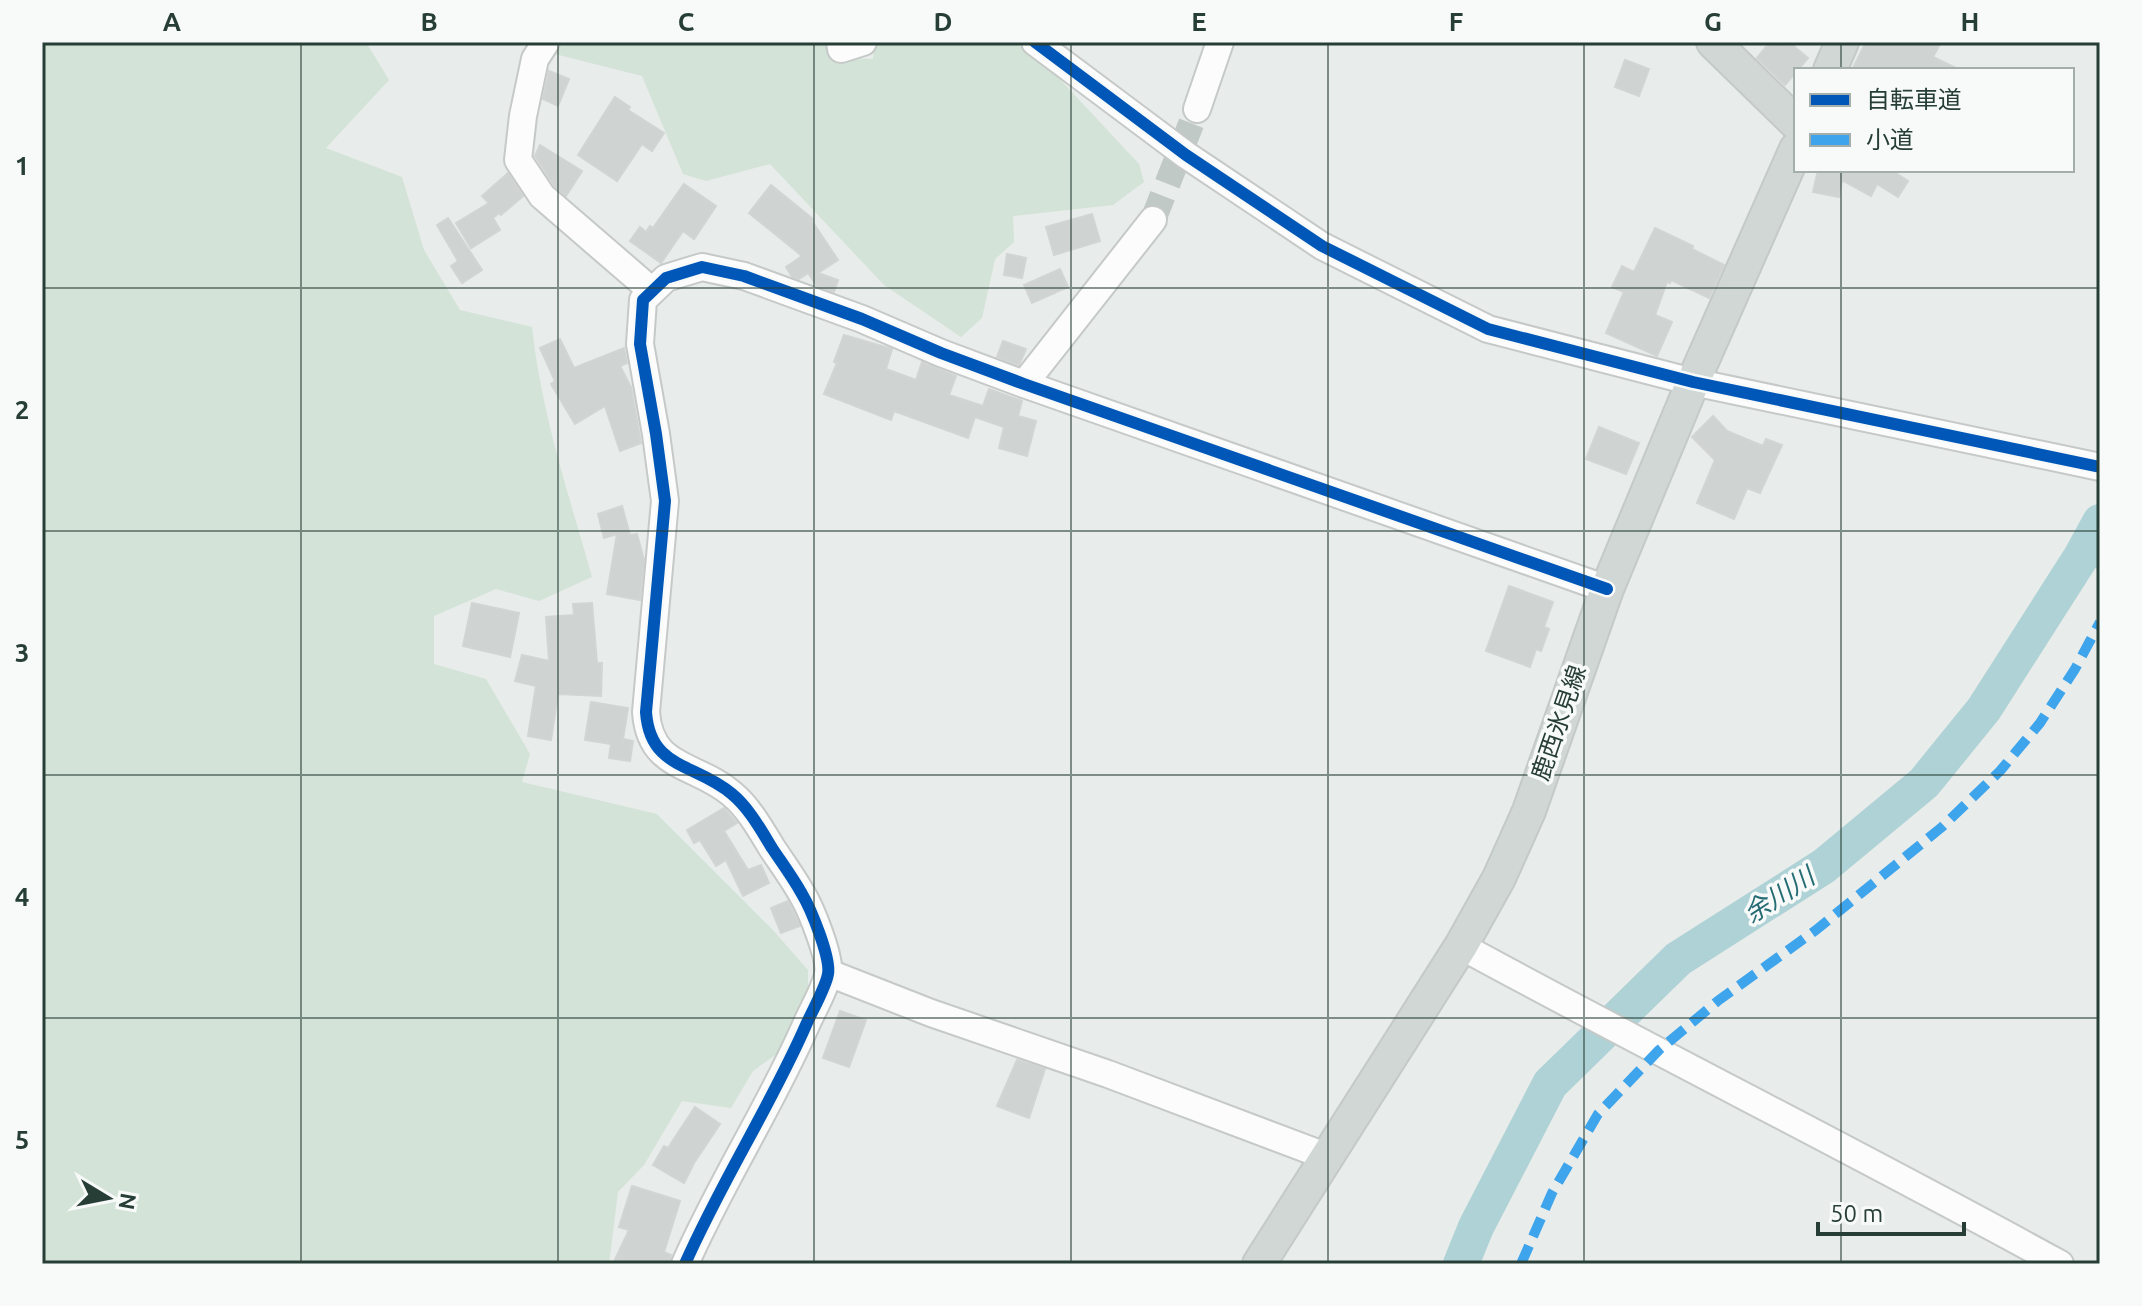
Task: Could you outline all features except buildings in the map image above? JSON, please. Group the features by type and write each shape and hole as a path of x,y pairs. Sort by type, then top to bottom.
{"main road":[{"path":"1713,42 1794,121"},
{"path":"1831,68 1842,42"},
{"name":"鹿西氷見線","path":"1259,1264 1461,946 1499,878 1529,811 1607,589 1693,382 1794,154"}],"street":[{"path":"546,42 535,59 518,160 542,196 652,291"},
{"path":"840,42 841,49 863,42"},
{"path":"1035,42 1186,155 1322,246 1488,329 1693,382 2090,465"},
{"path":"1197,109 1220,42"},
{"path":"1024,384 1153,220"},
{"path":"685,1264 791,1059 829,973 822,939 804,895 756,824 735,796 713,779 669,760 652,741 647,727 665,501 640,344 643,300 666,278 702,267 744,276 1024,384 1607,589"},
{"path":"1461,946 2060,1264"},
{"path":"829,973 1328,1157"}],"green space":[{"path":"42,42 366,42 389,80 326,148 402,177 424,250 460,310 532,327 549,422 592,577 539,601 496,589 434,616 434,664 486,679 530,754 522,782 657,814 772,929 808,970 808,999 785,1048 753,1071 731,1108 682,1101 644,1165 618,1192 609,1264 42,1264"},
{"path":"553,42 834,42 842,58 873,59 875,42 1014,42 1056,75 1139,164 1144,182 1113,205 1013,216 1014,242 995,259 982,318 961,337 884,285 770,164 706,181 683,174 642,76 547,52"}],"waterway":[{"name":"余川川","path":"1461,1264 1476,1227 1550,1084 1678,959 1824,866 1924,783 1984,709 2100,522"},
{"path":"2081,557 2100,567"}],"tunnel":[{"path":"1153,220 1197,109"}],"marked path":[{"path":"1521,1264 1552,1193 1598,1114 1659,1050 1719,1000 1816,930 1942,827 2000,771 2040,723 2075,669 2100,622"}],"cycle path":[{"path":"1035,42 1186,155 1322,246 1488,329 1693,382 2100,467"},
{"path":"685,1264 792,1055 825,985 828,967 820,934 806,901 749,812 718,784 665,755 649,731 646,712 665,501 640,344 643,300 666,278 702,267 744,276 1024,384 1607,589"}]}
